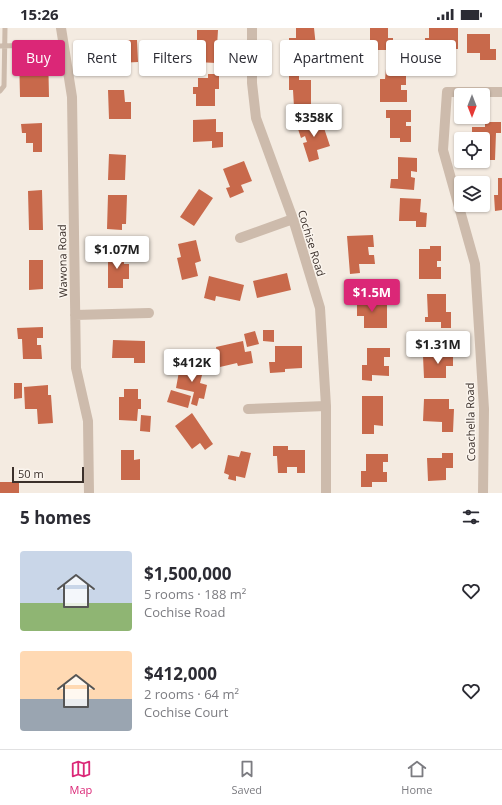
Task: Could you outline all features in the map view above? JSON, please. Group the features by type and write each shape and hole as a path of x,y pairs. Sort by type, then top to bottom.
{"street":[{"name":"Wawona Road","path":"61,28 72,97 74,315 76,368 88,421 89,493"},
{"name":"Cochise Road","path":"252,28 252,83 256,118 293,219 320,308 326,406 326,493"},
{"name":"Coachella Road","path":"483,493 484,408 475,264 443,150 447,92 502,92"},
{"path":"240,238 293,219"},
{"path":"74,315 149,313"},
{"path":"248,409 326,406"}],"lane":[{"path":"0,91 4,86 2,72 2,46 5,28"},
{"path":"2,46 12,46"}],"building":[{"path":"296,28 314,28 315,40 289,40 289,38 296,38"},
{"path":"370,28 388,28 388,38 393,38 393,40 386,40 386,50 378,50 378,40 370,40"},
{"path":"429,28 458,28 458,49 456,49 456,40 425,40 425,38 429,38"},
{"path":"197,30 218,30 217,40 214,40 214,63 206,62 206,40 197,40"},
{"path":"467,34 490,34 490,49 496,49 496,60 480,60 480,53 467,53"},
{"path":"131,40 137,40 138,62 131,62"},
{"path":"386,69 386,76 406,76 406,85 401,85 401,90 407,90 407,102 380,102 380,79 385,79"},
{"path":"208,74 219,76 219,89 215,89 215,106 196,106 196,94 193,94 193,87 198,87 198,78 208,78"},
{"path":"20,76 49,76 49,97 20,97"},
{"path":"289,76 299,76 299,80 311,80 311,107 294,107 293,90 289,90"},
{"path":"108,90 124,90 125,102 131,102 131,119 109,119"},
{"path":"386,110 411,110 411,122 406,122 406,126 411,126 411,142 400,142 400,138 390,138 390,118 386,118"},
{"path":"216,119 216,132 223,132 223,147 212,148 212,141 193,142 193,120"},
{"path":"321,119 330,146 317,150 319,159 309,162 303,143 307,142 305,136 301,138 297,126"},
{"path":"490,122 501,122 501,133 496,133 495,160 490,160 490,132 472,132 472,127 485,127 485,124 490,124"},
{"path":"42,123 42,152 33,152 33,143 26,143 26,133 22,133 21,124"},
{"path":"109,154 126,155 125,180 108,180"},
{"path":"398,157 417,158 417,172 411,171 411,177 415,178 414,190 390,188 391,179 398,179"},
{"path":"244,161 252,181 241,185 244,192 230,198 226,188 230,187 223,169"},
{"path":"498,178 502,178 502,210 495,211 494,195 498,195"},
{"path":"199,189 213,198 194,226 180,217"},
{"path":"42,190 43,230 29,230 28,191"},
{"path":"108,195 127,195 126,224 122,224 122,230 107,229"},
{"path":"400,198 421,199 420,212 427,213 426,227 416,227 416,221 399,221"},
{"path":"373,235 374,247 368,247 369,255 374,255 375,264 359,264 360,273 350,274 347,236"},
{"path":"196,240 201,261 195,263 198,276 182,280 177,258 181,257 178,244"},
{"path":"430,246 441,246 441,261 437,261 437,267 441,267 441,279 419,279 419,249 430,249"},
{"path":"108,253 124,253 124,264 129,264 129,279 123,279 123,288 108,288"},
{"path":"29,260 43,260 43,289 29,290"},
{"path":"287,273 291,290 257,298 253,281"},
{"path":"209,276 244,285 240,301 216,296 215,301 204,298"},
{"path":"427,294 446,294 446,312 451,312 451,328 441,328 441,322 425,322 425,317 428,317"},
{"path":"357,295 368,295 368,305 387,305 387,328 364,328 364,316 357,316"},
{"path":"43,327 43,338 37,338 37,345 41,345 42,359 23,359 22,339 18,339 17,328"},
{"path":"263,330 274,330 274,342 263,341"},
{"path":"255,331 259,344 247,347 244,334"},
{"path":"113,340 145,341 145,363 134,363 134,358 112,358"},
{"path":"243,341 245,352 251,351 253,363 238,366 237,363 220,367 216,347"},
{"path":"275,346 302,346 302,368 285,369 285,372 270,373 269,362 275,362"},
{"path":"367,348 390,348 390,357 384,357 384,366 389,366 389,376 372,375 372,381 362,380 362,365 367,365"},
{"path":"453,350 453,366 446,366 446,378 424,378 423,356 443,355 443,351"},
{"path":"180,366 203,371 200,383 207,385 204,399 199,398 197,406 191,404 194,392 176,388"},
{"path":"14,383 22,383 22,398 14,399"},
{"path":"48,385 48,395 51,395 53,423 38,424 37,409 25,409 24,387"},
{"path":"124,389 138,389 138,399 141,399 141,409 138,409 137,421 119,420 119,397 124,397"},
{"path":"171,390 191,396 188,408 167,402"},
{"path":"362,396 383,396 383,426 374,425 374,434 362,434"},
{"path":"424,399 449,399 449,409 454,409 453,432 442,432 442,422 423,421"},
{"path":"192,413 213,444 205,450 200,443 192,449 175,426"},
{"path":"141,415 151,416 150,432 140,431"},
{"path":"273,446 288,446 288,450 305,450 305,473 297,473 297,467 287,467 287,473 278,473 277,456 273,456"},
{"path":"121,450 134,450 134,460 140,459 140,480 121,480"},
{"path":"241,451 251,453 245,478 236,476 236,481 228,479 229,475 224,473 228,455 239,457"},
{"path":"442,453 453,453 453,468 446,468 446,480 428,481 427,458 442,458"},
{"path":"366,454 388,454 388,462 383,462 383,472 387,472 387,482 372,482 372,487 361,487 361,471 366,471"},
{"path":"0,482 19,482 19,493 0,493"}]}
